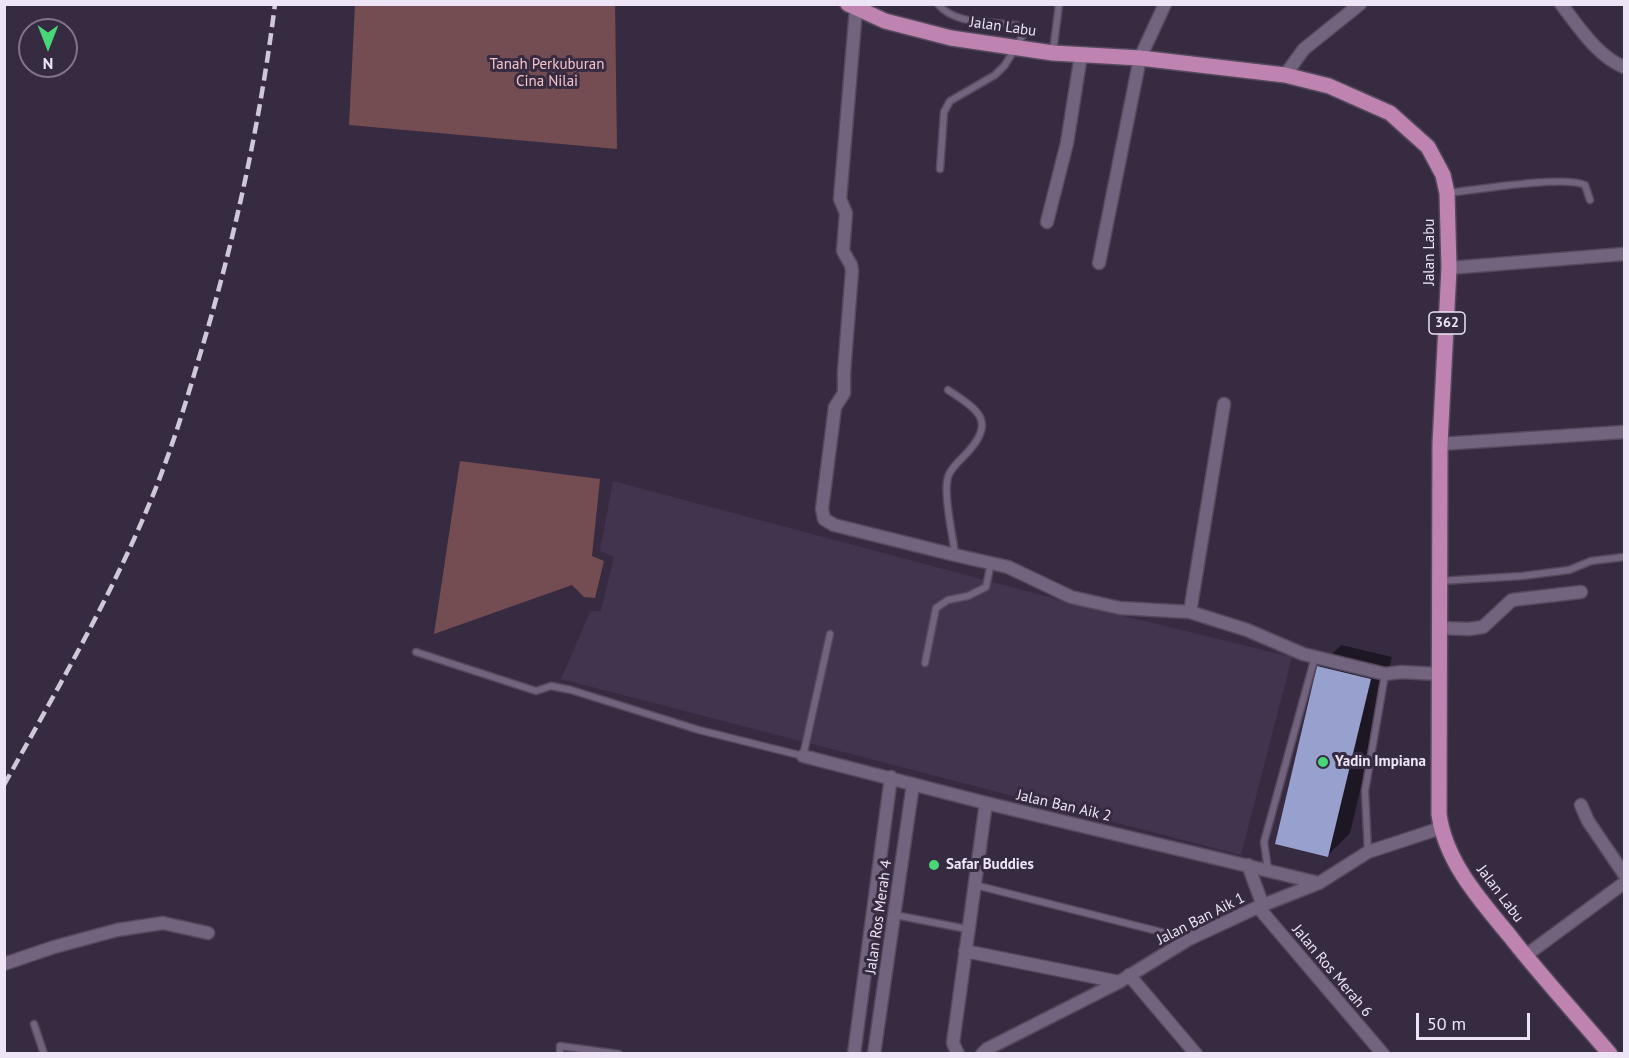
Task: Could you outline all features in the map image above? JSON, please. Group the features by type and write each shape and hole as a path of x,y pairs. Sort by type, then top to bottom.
{"main road":[{"name":"Jalan Labu","path":"852,7 885,21 951,38 1015,48 1140,58 1285,75 1329,86 1390,113 1428,147 1443,175 1447,193 1449,268 1440,444 1438,674 1441,828 1464,878 1525,956 1610,1053"}],"street":[{"path":"1099,263 1140,58 1165,4"},
{"path":"1285,75 1304,49 1360,4"},
{"path":"1561,4 1602,53 1624,68"},
{"path":"852,7 840,199 846,213 843,251 852,271 843,372 844,393 835,407 822,509 824,519 834,525 1008,567 1071,597 1120,609 1190,612 1247,630 1303,654 1385,674 1401,672 1438,674"},
{"path":"1047,222 1067,143 1081,55"},
{"path":"1449,268 1624,254"},
{"path":"1190,612 1224,404"},
{"path":"1440,444 1624,432"},
{"path":"1439,628 1483,627 1512,600 1581,592"},
{"name":"Jalan Ban Aik 2","path":"803,756 986,803 1319,883"},
{"path":"854,1053 891,777"},
{"name":"Jalan Ros Merah 4","path":"874,1053 913,784"},
{"path":"958,1053 953,1043 986,803"},
{"path":"1581,805 1588,821 1624,874"},
{"name":"Jalan Ban Aik 1","path":"982,1053 1124,978 1189,939 1261,906 1319,883 1368,852 1441,828"},
{"path":"1248,865 1261,906"},
{"path":"1525,956 1624,883"},
{"name":"Jalan Ros Merah 6","path":"1261,906 1383,1053"},
{"path":"4,964 54,947 117,930 163,923 208,933"},
{"path":"965,951 1124,978 1196,1053"}],"lane":[{"path":"938,4 943,10 963,19 1020,26 1024,30 1005,65 994,75 950,101 944,112 940,169"},
{"path":"1053,52 1059,4"},
{"path":"1447,193 1520,184 1573,182 1585,185 1590,200"},
{"path":"948,390 976,408 981,418 982,431 975,445 948,475 947,489 955,555"},
{"path":"1439,581 1522,576 1569,570 1591,561 1624,557"},
{"path":"925,663 936,608 948,600 968,596 986,587 992,563"},
{"path":"416,652 536,691 551,686 571,690 699,730 803,756 830,634"},
{"path":"1268,870 1264,842 1315,657"},
{"path":"1368,852 1365,790 1385,674"},
{"path":"974,885 1189,939"},
{"path":"895,915 968,929"},
{"path":"33,1024 44,1053"},
{"path":"560,1053 560,1046 619,1053"}],"shaded area":[{"path":"613,481 1079,605 1292,657 1241,855 561,679 590,612 601,611 614,557 600,551"}],"green space":[{"name":"Tanah Perkuburan Cina Nilai","path":"355,5 615,5 617,149 349,125"},
{"path":"460,461 600,479 592,556 604,561 595,598 584,597 572,585 434,634"}],"building":[{"name":"Yadin Impiana","path":"1317,666 1371,679 1328,857 1275,844"}],"railway":[{"path":"4,785 82,644 118,573 151,500 171,448 224,271 254,138 275,4"}],"place":[{"name":"Yadin Impiana","path":"1323,762"},
{"name":"Safar Buddies","path":"934,865"}]}
